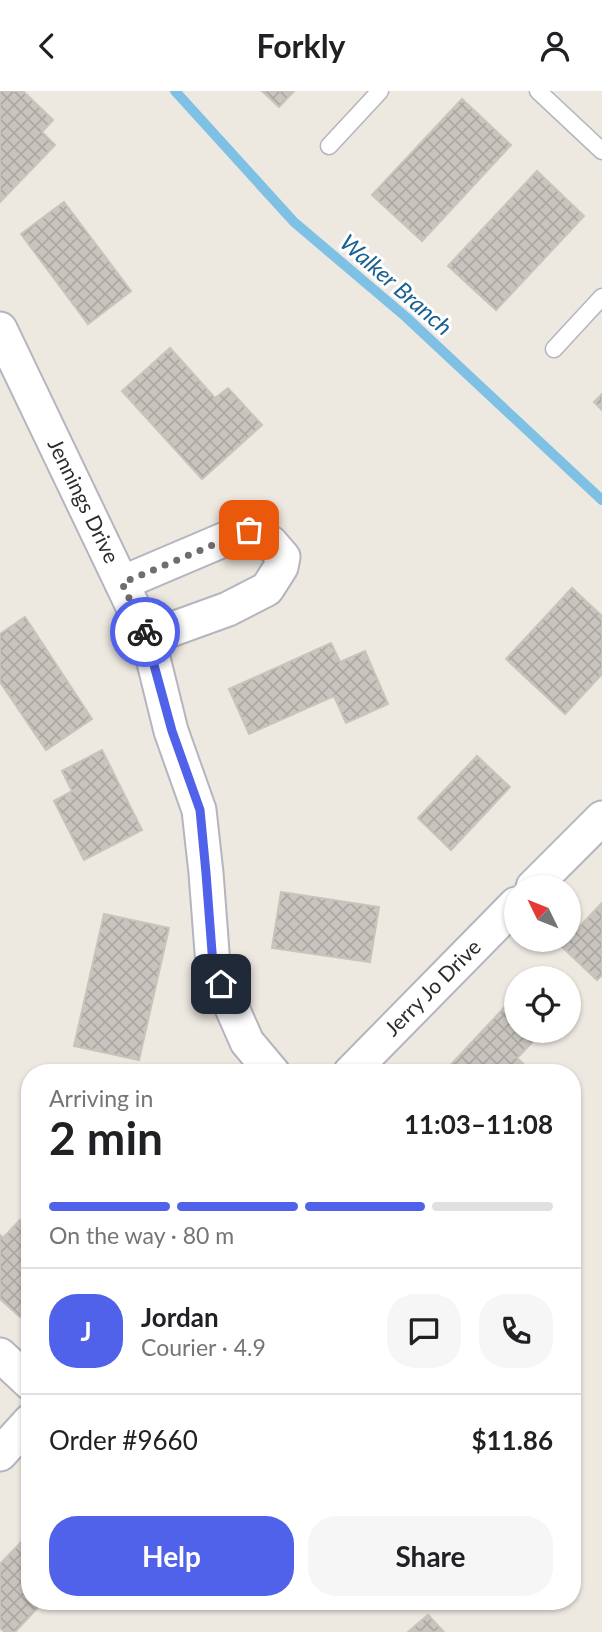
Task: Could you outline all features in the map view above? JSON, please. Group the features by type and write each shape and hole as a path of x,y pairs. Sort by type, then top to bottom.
{"street":[{"name":"Jennings Drive","path":"0,329 148,638 172,731 200,810 213,965 247,1042 265,1064"},
{"path":"122,583 249,530 271,543 283,557 268,589 228,609 148,638"},
{"path":"545,875 602,818"},
{"name":"Jerry Jo Drive","path":"359,1064 504,916"},
{"path":"0,1355 21,1375"},
{"path":"0,1454 21,1431"}],"lane":[{"path":"329,146 380,91"},
{"path":"538,91 602,151"},
{"path":"554,349 602,297"}],"building":[{"path":"0,91 23,91 53,120 42,132 55,145 0,202"},
{"path":"262,91 294,91 279,107"},
{"path":"462,99 511,145 422,241 372,195"},
{"path":"537,171 584,216 496,310 448,266"},
{"path":"64,202 131,291 88,324 21,234"},
{"path":"170,348 215,398 228,388 262,425 202,479 122,391"},
{"path":"602,394 602,410 594,402"},
{"path":"572,588 602,616 602,674 565,714 506,659"},
{"path":"25,617 92,719 46,750 0,682 0,634"},
{"path":"331,643 340,662 365,651 388,704 346,723 334,696 249,734 229,689"},
{"path":"102,750 142,830 84,860 54,801 72,791 62,771"},
{"path":"477,756 510,787 451,850 418,818"},
{"path":"281,892 379,907 370,962 272,948"},
{"path":"602,903 602,975 597,980 567,952 581,952 581,925"},
{"path":"104,914 169,928 139,1060 74,1046"},
{"path":"504,1008 504,1043 531,1043 517,1058 523,1064 451,1064"},
{"path":"21,1221 20,1317 0,1299 0,1235 3,1238"},
{"path":"21,1542 21,1610 36,1610 15,1632 5,1632 0,1628 0,1564"},
{"path":"428,1615 444,1632 408,1632"}],"waterway":[{"name":"Walker Branch","path":"175,91 294,222 406,317 602,500"}],"way so far":[{"path":"145,632 122,583 249,530"}],"route":[{"path":"145,632 172,731 200,810 213,965 221,984"}]}
